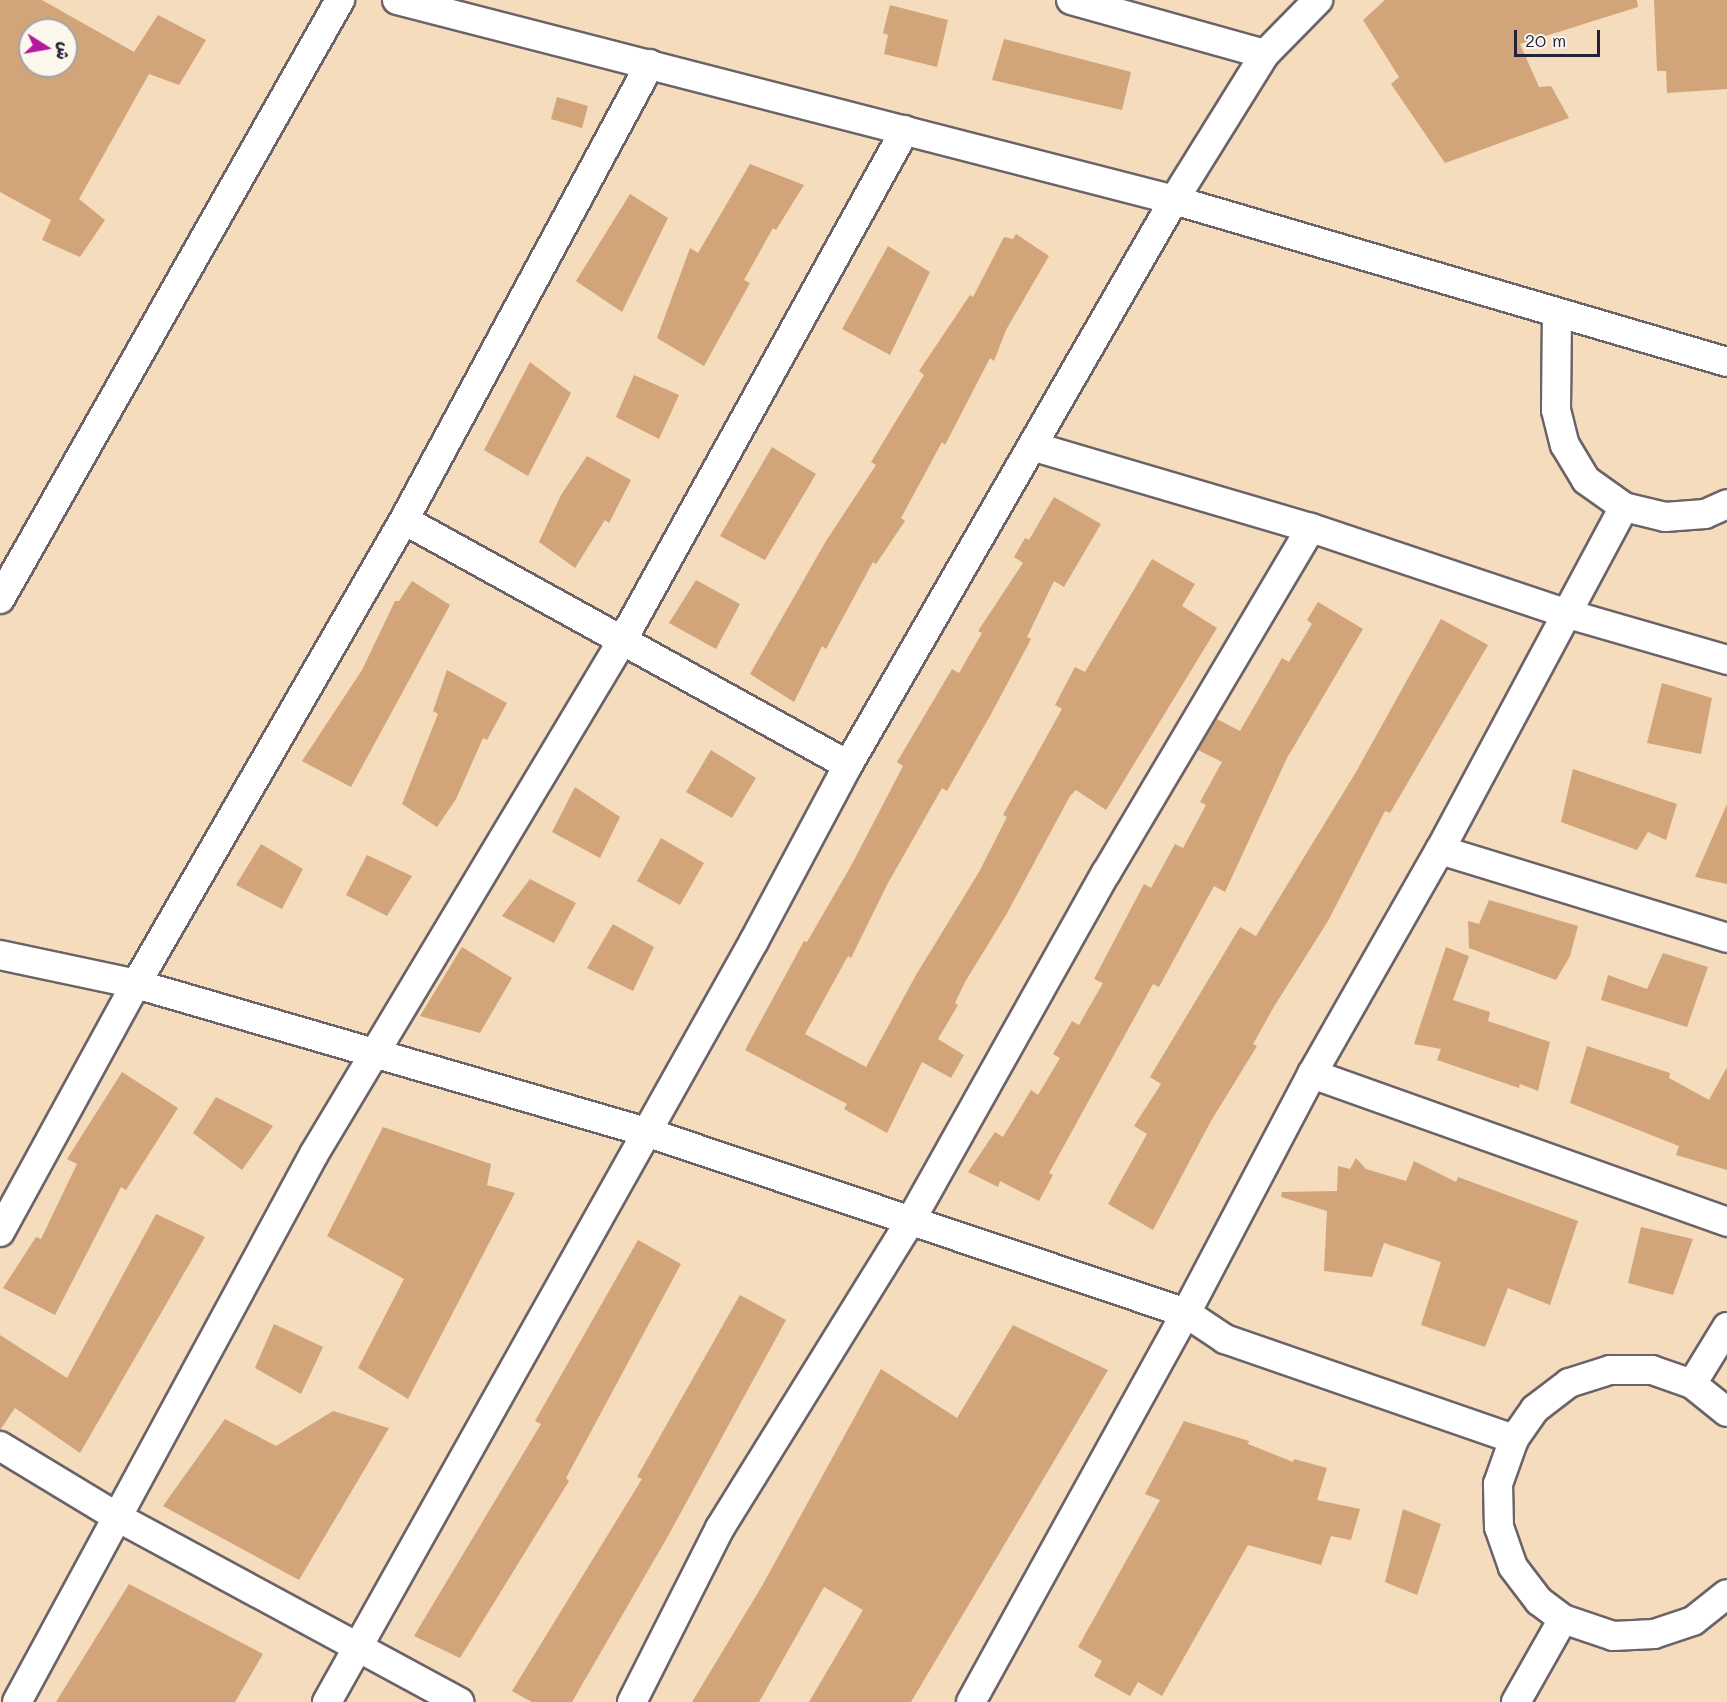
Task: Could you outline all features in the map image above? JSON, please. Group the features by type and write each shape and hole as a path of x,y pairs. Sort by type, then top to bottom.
{"street":[{"path":"0,599 340,0"},
{"path":"397,0 1174,200 1727,362"},
{"path":"1071,0 1265,54"},
{"path":"327,1702 360,1647 848,765 1035,447 1174,200 1265,54 1318,0"},
{"path":"0,1232 136,984 404,520 650,64"},
{"path":"17,1702 119,1518 314,1154 379,1053 622,641 905,130"},
{"path":"1557,313 1556,410 1565,445 1586,480 1624,507 1665,517 1705,514 1727,504"},
{"path":"1035,447 1311,528 1568,614 1727,660"},
{"path":"971,1702 1186,1313 1312,1074 1440,850 1624,507"},
{"path":"404,520 848,765"},
{"path":"632,1702 720,1528 912,1220 1106,873 1311,528"},
{"path":"1440,850 1727,938"},
{"path":"0,956 136,984 646,1132 1186,1313 1225,1339 1514,1439"},
{"path":"1312,1074 1727,1222"},
{"path":"1692,1384 1727,1327"},
{"path":"1727,1412 1692,1384 1652,1370 1610,1370 1569,1383 1535,1409 1514,1439 1498,1484 1499,1527 1513,1567 1539,1601 1563,1619 1614,1636 1654,1635 1692,1621 1727,1594"},
{"path":"0,1446 119,1518 459,1702"},
{"path":"1516,1702 1563,1619"}],"building":[{"path":"0,0 42,0 74,18 18,18 18,78 78,78 78,20 134,52 158,15 206,40 179,85 149,74 79,199 105,220 80,257 42,240 51,220 0,192"},
{"path":"1385,0 1637,0 1638,7 1520,44 1539,87 1551,86 1569,118 1445,163 1391,84 1399,77 1363,20"},
{"path":"1654,0 1727,0 1727,89 1667,93 1666,71 1657,71"},
{"path":"890,5 948,20 937,67 884,54 888,35 883,33"},
{"path":"1004,39 1131,72 1122,110 992,80"},
{"path":"557,97 588,106 582,128 551,119"},
{"path":"750,164 804,185 776,230 773,228 744,280 750,283 704,366 657,338 690,248 698,253"},
{"path":"630,194 668,218 622,312 576,281"},
{"path":"1016,234 1049,256 1006,330 994,361 990,358 945,445 942,442 901,518 905,521 876,564 873,562 826,649 822,646 794,702 750,674 826,541 876,465 871,462 924,375 919,371 970,295 973,297 1004,237 1013,239"},
{"path":"888,246 930,272 890,355 842,329"},
{"path":"530,362 571,393 528,476 484,450"},
{"path":"634,375 679,395 659,439 616,417"},
{"path":"772,447 816,474 765,560 720,536"},
{"path":"587,456 631,480 609,523 605,520 575,568 539,542 561,495"},
{"path":"1054,497 1101,524 1064,587 1054,581 1027,637 1031,639 990,716 947,791 942,788 888,883 851,958 848,956 805,1034 866,1067 916,975 979,872 1007,817 1003,815 1062,709 1055,705 1075,667 1085,672 1152,559 1195,584 1182,606 1217,628 1106,810 1076,790 1070,796 1006,915 965,982 955,1003 958,1005 938,1039 964,1055 951,1078 922,1062 887,1133 844,1109 847,1104 745,1050 804,941 807,942 852,864 903,766 897,762 952,669 959,673 982,633 978,631 1023,563 1014,557 1025,538 1029,540"},
{"path":"696,580 740,604 716,649 669,623"},
{"path":"412,581 450,605 351,787 302,761 362,670 395,601 399,601"},
{"path":"1318,602 1363,629 1287,758 1225,892 1214,886 1159,987 1153,984 1049,1173 1053,1175 1039,1201 1000,1181 998,1187 968,1172 995,1132 1003,1137 1031,1090 1038,1095 1060,1058 1053,1054 1072,1021 1079,1025 1103,983 1094,979 1144,884 1151,888 1175,844 1183,848 1206,805 1200,802 1222,762 1198,750 1217,719 1240,731 1282,658 1289,662 1312,624 1307,620"},
{"path":"1441,619 1488,645 1390,813 1385,811 1328,921 1275,1005 1253,1044 1257,1046 1211,1121 1153,1230 1108,1204 1147,1134 1134,1126 1161,1084 1150,1077 1240,927 1256,936 1356,772"},
{"path":"447,670 507,703 487,740 483,738 456,799 437,827 402,804 438,714 433,711"},
{"path":"1662,683 1712,698 1701,754 1647,743"},
{"path":"711,750 756,778 732,818 686,792"},
{"path":"1573,769 1677,804 1666,840 1648,832 1637,850 1561,822"},
{"path":"575,787 620,817 600,858 552,832"},
{"path":"1727,804 1727,884 1695,877"},
{"path":"661,838 704,863 680,905 637,881"},
{"path":"261,844 303,869 282,909 236,885"},
{"path":"367,855 412,876 387,916 346,895"},
{"path":"530,879 576,903 554,943 502,916"},
{"path":"1489,900 1578,926 1570,956 1556,980 1469,948 1468,921 1479,924"},
{"path":"613,924 654,947 633,991 587,968"},
{"path":"462,947 512,978 480,1033 420,1016"},
{"path":"1446,947 1469,956 1453,1000 1490,1012 1488,1021 1550,1042 1538,1091 1520,1084 1519,1088 1437,1060 1441,1049 1414,1044"},
{"path":"1663,953 1708,967 1687,1027 1601,1000 1608,975 1647,989"},
{"path":"1587,1046 1670,1073 1669,1078 1709,1100 1727,1067 1727,1170 1676,1155 1679,1146 1570,1103"},
{"path":"122,1072 178,1108 126,1190 121,1187 55,1315 3,1288 36,1237 41,1239 77,1164 67,1159"},
{"path":"216,1097 273,1126 242,1170 193,1133"},
{"path":"383,1127 491,1164 487,1185 515,1193 408,1399 358,1368 404,1279 327,1236"},
{"path":"1356,1158 1366,1169 1406,1181 1414,1161 1456,1182 1458,1177 1578,1221 1550,1305 1508,1288 1485,1347 1421,1325 1441,1262 1384,1243 1372,1277 1324,1271 1327,1211 1281,1197 1282,1192 1337,1191 1338,1166 1350,1169"},
{"path":"156,1214 205,1237 80,1453 15,1408 0,1430 0,1335 67,1378"},
{"path":"1641,1227 1693,1239 1673,1295 1628,1283"},
{"path":"638,1240 681,1264 566,1478 569,1481 460,1658 414,1636 541,1424 535,1421"},
{"path":"740,1295 786,1320 668,1536 572,1702 532,1702 512,1691 642,1479 637,1477"},
{"path":"274,1324 323,1347 301,1394 255,1368"},
{"path":"1013,1325 1108,1370 911,1702 809,1702 863,1610 824,1587 759,1702 692,1702 762,1586 881,1369 957,1418"},
{"path":"333,1411 389,1428 299,1580 163,1506 225,1419 276,1446"},
{"path":"1184,1421 1249,1441 1248,1444 1293,1462 1294,1459 1327,1468 1317,1500 1360,1509 1351,1540 1331,1536 1321,1565 1248,1545 1162,1696 1138,1682 1130,1696 1094,1676 1102,1661 1078,1647 1160,1500 1145,1494"},
{"path":"1403,1509 1441,1524 1417,1595 1385,1582"},
{"path":"129,1584 263,1654 235,1702 56,1702"}]}
